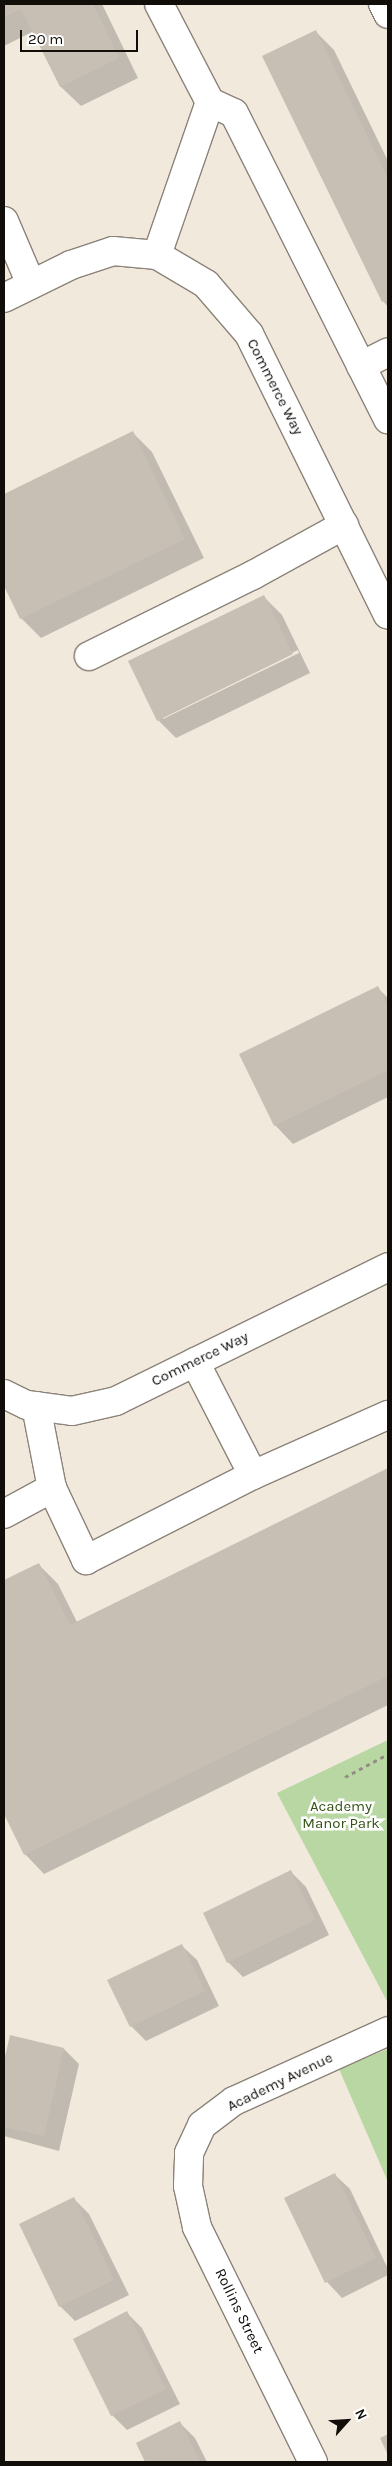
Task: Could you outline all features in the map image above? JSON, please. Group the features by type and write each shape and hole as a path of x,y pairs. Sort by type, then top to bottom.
{"street":[{"path":"159,4 210,102 234,113 388,419"},
{"path":"383,4 388,14"},
{"path":"157,255 210,102"},
{"path":"4,221 31,284"},
{"name":"Commerce Way","path":"4,298 71,265 113,251 157,255 206,284 249,334 388,615"},
{"path":"361,366 388,352"},
{"path":"89,656 253,575 344,524"},
{"name":"Commerce Way","path":"4,1394 36,1406 72,1411 116,1401 387,1271"},
{"path":"195,1362 253,1475"},
{"path":"36,1406 52,1488 86,1560 253,1475 388,1415"},
{"path":"4,1514 52,1488"},
{"name":"Academy Avenue","path":"189,2153 202,2125 234,2101 388,2031"},
{"name":"Rollins Street","path":"189,2153 188,2186 197,2227 313,2462"}],"path":[{"path":"345,1777 388,1754"}],"green space":[{"name":"Academy Manor Park","path":"388,1740 388,2003 277,1793"},
{"path":"388,2049 388,2182 339,2069"}],"building":[{"path":"4,4 93,4 119,58 60,87 21,9 4,17"},
{"path":"316,30 388,179 388,299 382,302 262,56"},
{"path":"133,431 185,539 20,619 4,586 4,494"},
{"path":"264,595 293,654 157,721 128,661"},
{"path":"378,986 388,1007 388,1070 274,1126 239,1054"},
{"path":"388,1468 388,1676 24,1855 4,1814 4,1580 39,1563 70,1625"},
{"path":"291,1870 315,1920 227,1963 203,1913"},
{"path":"182,1944 205,1991 130,2027 107,1980"},
{"path":"10,2035 64,2048 44,2136 4,2127 4,2061"},
{"path":"335,2173 376,2258 325,2283 284,2198"},
{"path":"74,2197 114,2280 59,2307 19,2224"},
{"path":"127,2311 166,2389 111,2416 73,2339"},
{"path":"180,2421 200,2462 145,2462 136,2443"},
{"path":"388,2434 388,2455 380,2438"}]}
